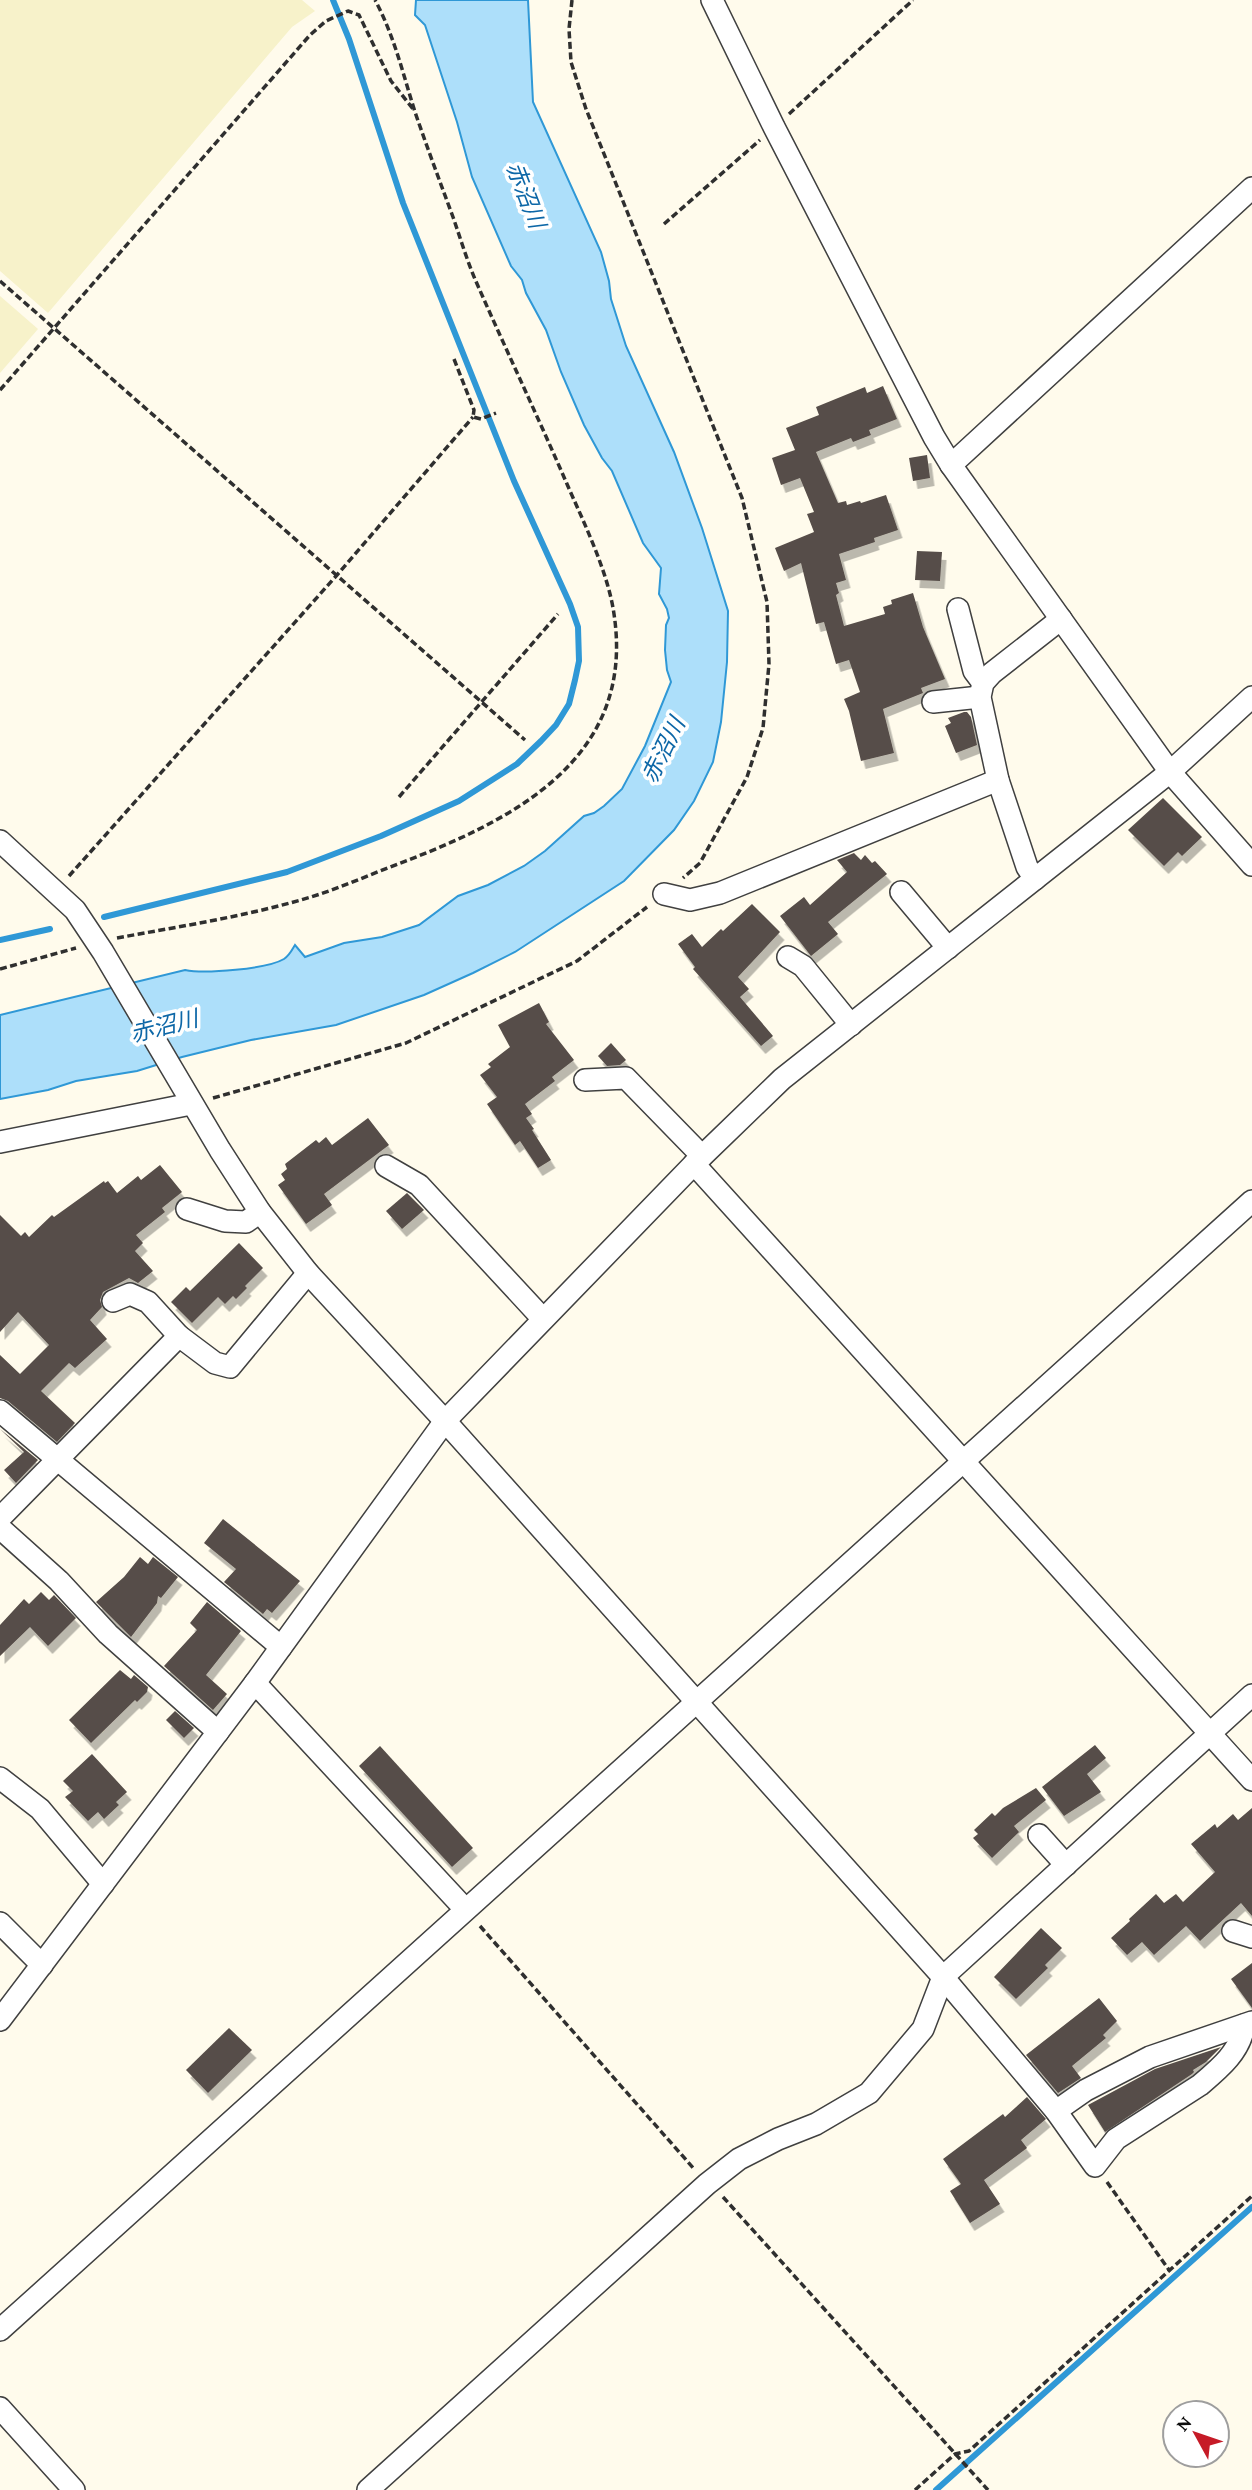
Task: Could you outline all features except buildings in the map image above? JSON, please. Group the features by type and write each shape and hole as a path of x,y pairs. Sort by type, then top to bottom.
{"street":[{"path":"712,0 774,127 951,465 1170,772 1252,865"},
{"path":"951,465 1252,188"},
{"path":"958,609 981,690 998,780 1027,867 1035,879"},
{"path":"933,702 981,690 1061,619"},
{"path":"0,2020 255,1683 445,1421 698,1160 782,1079 1170,772 1252,697"},
{"path":"664,894 690,900 720,893 998,780"},
{"path":"0,841 75,910 100,947 191,1104 260,1212 308,1273 445,1421 943,1978 1056,2111 1095,2166 1116,2139 1212,2075 1238,2046 1248,2023"},
{"path":"901,892 948,948"},
{"path":"788,957 803,966 851,1025"},
{"path":"585,1080 626,1077 963,1461 1252,1780"},
{"path":"0,1142 191,1104"},
{"path":"386,1166 419,1185 543,1319"},
{"path":"0,2330 1252,1200"},
{"path":"187,1209 225,1221 246,1222 260,1212"},
{"path":"113,1301 130,1294 148,1303 179,1336 215,1363 230,1367 308,1273"},
{"path":"0,1518 179,1336"},
{"path":"0,1411 57,1462 281,1647"},
{"path":"0,1528 59,1581 108,1634 218,1732"},
{"path":"255,1683 465,1909"},
{"path":"368,2490 707,2184 739,2159 816,2124 869,2093 923,2029 943,1978 1252,1695"},
{"path":"0,1778 40,1809 103,1884"},
{"path":"1039,1835 1066,1865"},
{"path":"0,1923 42,1965"},
{"path":"1056,2111 1086,2090 1150,2057 1248,2023"},
{"path":"0,2408 74,2490"}],"path":[{"path":"0,969 241,915 313,896 441,848 490,824 539,795 566,770 601,720 612,684 616,651 614,613 594,546 521,377 476,282 415,111 387,21 375,0"},
{"path":"191,1104 406,1043 577,961 700,863 747,777 763,728 769,664 766,603 742,498 586,110 571,62 569,29 572,0"},
{"path":"0,390 310,34 333,17 348,11 359,15 391,80 415,111"},
{"path":"0,281 526,740"},
{"path":"56,891 473,418 474,410 454,359"},
{"path":"473,418 481,419 496,413"},
{"path":"399,797 558,614"},
{"path":"465,1909 707,2184 723,2197 988,2490"},
{"path":"1095,2166 1170,2271"},
{"path":"915,2490 955,2454 968,2451 1252,2196"}],"shaded area":[{"path":"0,0 302,0 315,11 292,27 48,313 0,271"},
{"path":"0,296 38,329 0,373"}],"water":[{"name":"赤沼川","path":"416,0 528,0 533,102 601,252 611,299 626,346 674,452 728,611 727,662 721,722 713,762 694,801 674,830 624,881 515,952 473,973 424,995 336,1025 251,1040 137,1071 76,1081 48,1090 0,1099 0,1015 185,970 221,971 264,966 284,959 295,945 305,957 344,943 382,937 419,925 458,896 488,885 524,866 584,816 604,806 622,789 645,746 671,682 665,650 666,625 669,618 659,594 661,568 643,543 612,471 584,425 546,330 522,280 511,266 472,177 425,25 415,15"}],"waterway":[{"path":"104,917 287,872 381,836 459,801 517,764 541,741 556,725 569,704 575,680 579,661 578,627 570,604 514,481 403,203 349,39 333,0"},
{"path":"0,940 50,929"},
{"path":"936,2490 1252,2207"}]}
